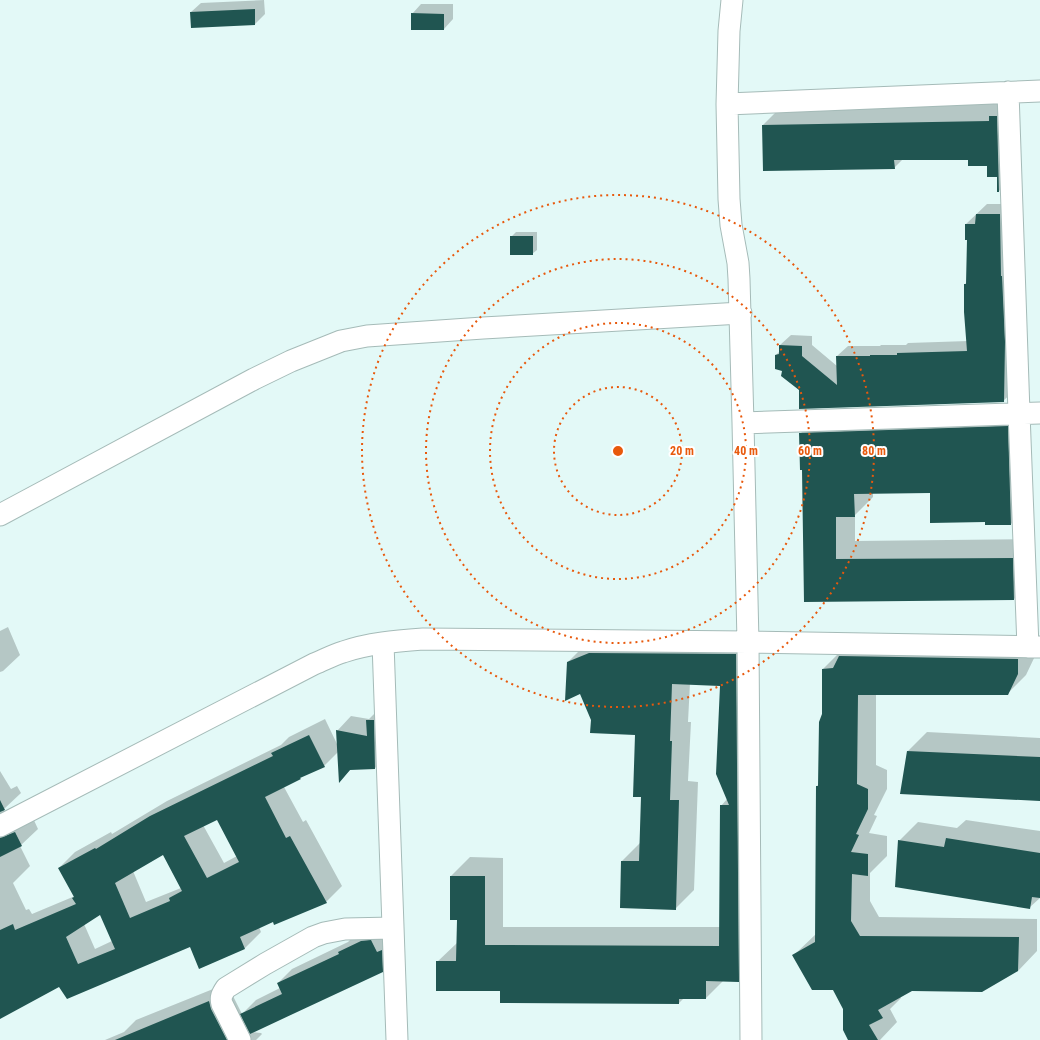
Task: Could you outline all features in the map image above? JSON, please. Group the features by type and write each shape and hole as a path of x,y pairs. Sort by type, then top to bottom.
{"street":[{"path":"732,0 729,31 727,104 729,198 731,225 738,263 741,313 748,642 751,1040"},
{"path":"727,104 1040,91"},
{"path":"0,826 314,664 342,652 383,643 424,639 748,642 1034,647 1019,413 1008,92"},
{"path":"0,515 254,379 291,361 341,341 367,336 490,327 741,313"},
{"path":"743,423 1040,413"},
{"path":"383,643 397,1040"},
{"path":"240,1040 222,1004 222,993 226,988 313,937 324,933 345,929 393,928"}],"building":[{"path":"255,9 255,25 191,28 190,12"},
{"path":"411,13 444,14 444,30 411,30"},
{"path":"989,116 997,116 999,192 997,192 997,177 987,177 987,166 968,166 968,160 894,160 895,169 763,171 762,125 989,121"},
{"path":"976,214 1000,214 1001,276 1005,342 1004,402 799,409 799,390 781,376 782,371 775,369 775,355 779,354 779,345 802,346 802,356 837,385 836,356 897,355 897,353 967,351 964,312 967,240 965,240 965,224 975,224"},
{"path":"510,236 533,236 533,255 510,255"},
{"path":"1008,426 1011,525 985,525 985,522 930,523 930,493 854,494 855,517 836,517 836,559 1013,558 1014,600 804,602 802,470 800,470 799,433"},
{"path":"589,653 736,654 739,982 706,981 706,999 679,999 679,1004 500,1003 500,991 436,991 436,961 456,961 457,920 450,920 450,876 485,876 485,945 719,946 720,805 729,805 716,774 720,686 672,684 670,800 679,800 676,910 620,908 621,861 639,861 641,797 633,797 635,735 590,733 591,720 580,694 565,701 567,662"},
{"path":"839,656 1018,659 1018,674 1008,695 858,695 857,784 868,789 868,809 856,834 859,835 851,852 868,854 868,876 852,874 851,921 860,936 1019,937 1018,971 982,992 912,991 878,1010 883,1018 869,1025 878,1040 848,1040 843,1030 843,1009 833,990 812,990 792,955 815,942 816,786 818,786 819,722 822,714 822,669 833,668"},
{"path":"366,720 374,720 375,769 350,770 339,783 336,730 367,736"},
{"path":"309,735 325,767 300,778 301,779 265,797 286,838 290,836 327,903 274,925 273,922 240,937 245,949 199,969 190,947 67,999 59,987 0,1019 0,930 13,924 15,930 76,904 72,898 74,897 58,868 95,848 96,849 150,816 273,756 271,753","holes":["217,820 239,862 207,878 184,836","163,855 182,891 169,898 170,901 130,918 115,883","100,915 115,949 78,964 66,937"]},
{"path":"907,751 1040,757 1040,801 900,794"},
{"path":"0,800 5,810 0,812"},
{"path":"15,832 22,846 0,857 0,838"},
{"path":"946,838 1040,853 1040,898 1032,897 1030,909 895,887 898,840 944,847"},
{"path":"371,940 377,952 382,950 383,972 250,1034 240,1014 282,994 277,983 339,954 338,952 361,941"},
{"path":"209,1001 211,1009 227,1040 115,1040"}]}
